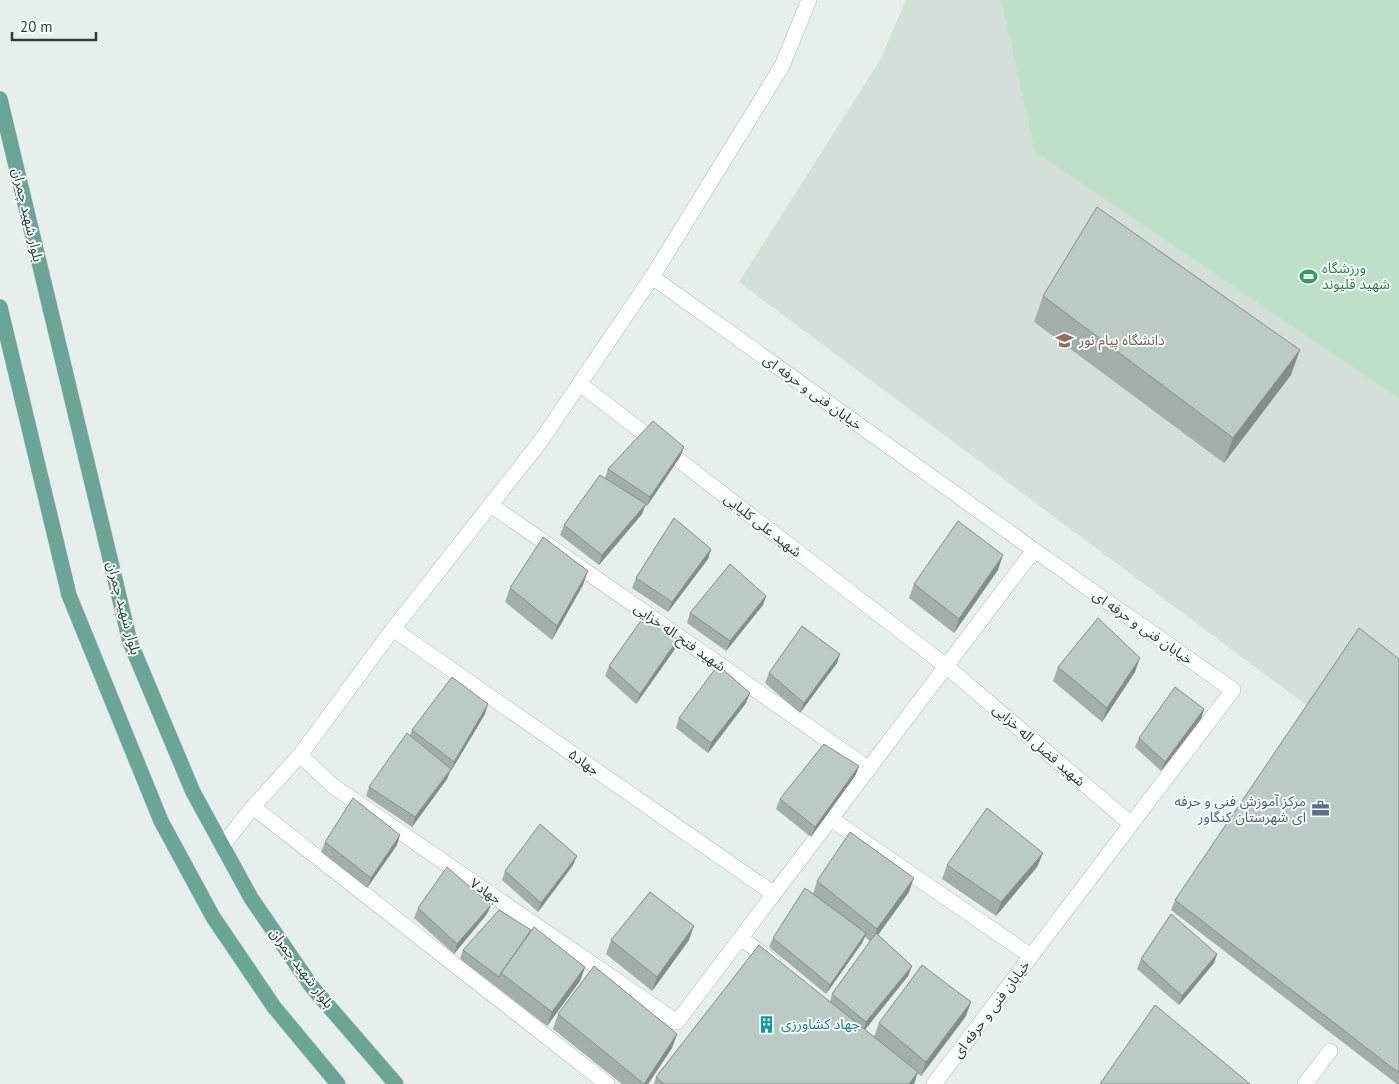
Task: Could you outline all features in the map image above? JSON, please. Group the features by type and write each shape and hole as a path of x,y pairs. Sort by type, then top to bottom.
{"main road":[{"name":"بلوار شهید چمران","path":"0,98 130,642 193,792 251,898 312,987 396,1084"},
{"path":"0,307 69,594 161,821 213,917 274,1007 338,1084"}],"street":[{"path":"223,845 253,807 300,755 393,629 540,442 652,277 782,66 808,0"},
{"name":"خیابان فنی و حرفه ای","path":"652,277 1232,690 934,1084"},
{"name":"شهید علی کلیایی","path":"580,384 946,666"},
{"name":"شهید فتح اله خزایی","path":"491,505 869,769"},
{"path":"788,974 741,938 1034,550"},
{"name":"جهاد۵","path":"393,629 774,894"},
{"name":"شهید فضل اله خزایی","path":"946,666 1131,824"},
{"name":"جهاد۷","path":"300,755 333,786 677,1022 741,938"},
{"path":"253,807 606,1084"},
{"path":"831,819 1031,956"},
{"path":"1305,1084 1330,1051"}],"shaded area":[{"name":"دانشگاه پیام نور","path":"906,0 1001,0 1035,152 1399,399 1399,672 1309,707 739,282 880,60"}],"green space":[{"name":"ورزشگاه شهید قلیوند","path":"1001,0 1399,0 1399,399 1035,152"}],"building":[{"path":"1097,207 1300,350 1233,438 1043,296"},
{"path":"653,421 684,447 650,497 608,469"},
{"path":"600,475 646,504 602,555 564,525"},
{"path":"674,518 711,549 672,602 636,578"},
{"path":"958,521 1003,555 959,619 914,584"},
{"path":"543,537 588,571 557,626 510,588"},
{"path":"730,564 766,596 730,641 690,613"},
{"path":"647,612 678,639 640,694 609,666"},
{"path":"1098,618 1140,658 1107,708 1058,667"},
{"path":"802,626 840,654 804,703 769,673"},
{"name":"مرکز آموزش فنی و حرفه ای شهرستان کنگاور","path":"1359,628 1399,659 1399,1073 1175,900"},
{"path":"718,665 750,693 711,743 679,718"},
{"path":"452,677 488,704 454,762 412,730"},
{"path":"1175,687 1204,709 1165,762 1139,738"},
{"path":"407,733 451,769 415,817 369,787"},
{"path":"824,744 859,766 815,827 780,799"},
{"path":"353,798 400,835 371,878 325,842"},
{"path":"987,808 1043,853 1001,902 947,865"},
{"path":"540,824 577,856 541,903 505,871"},
{"path":"850,832 914,878 877,929 817,881"},
{"path":"447,867 491,905 457,944 418,908"},
{"path":"805,888 866,933 830,985 773,938"},
{"path":"650,892 694,926 657,977 611,940"},
{"path":"499,910 531,930 499,977 463,950"},
{"path":"1171,914 1217,954 1182,996 1141,959"},
{"path":"534,927 585,967 552,1012 501,973"},
{"path":"876,933 912,966 866,1022 832,994"},
{"name":"جهاد کشاورزی","path":"759,945 918,1072 909,1084 664,1084 656,1077"},
{"path":"922,965 971,1002 926,1062 879,1023"},
{"path":"594,966 677,1034 644,1084 558,1014"},
{"path":"1155,1005 1250,1084 1100,1084"}],"place":[{"name":"ورزشگاه شهید قلیوند","path":"1308,276"},
{"name":"دانشگاه پیام نور","path":"1065,340"},
{"name":"مرکز آموزش فنی و حرفه ای شهرستان کنگاور","path":"1320,809"},
{"name":"جهاد کشاورزی","path":"767,1024"}]}
